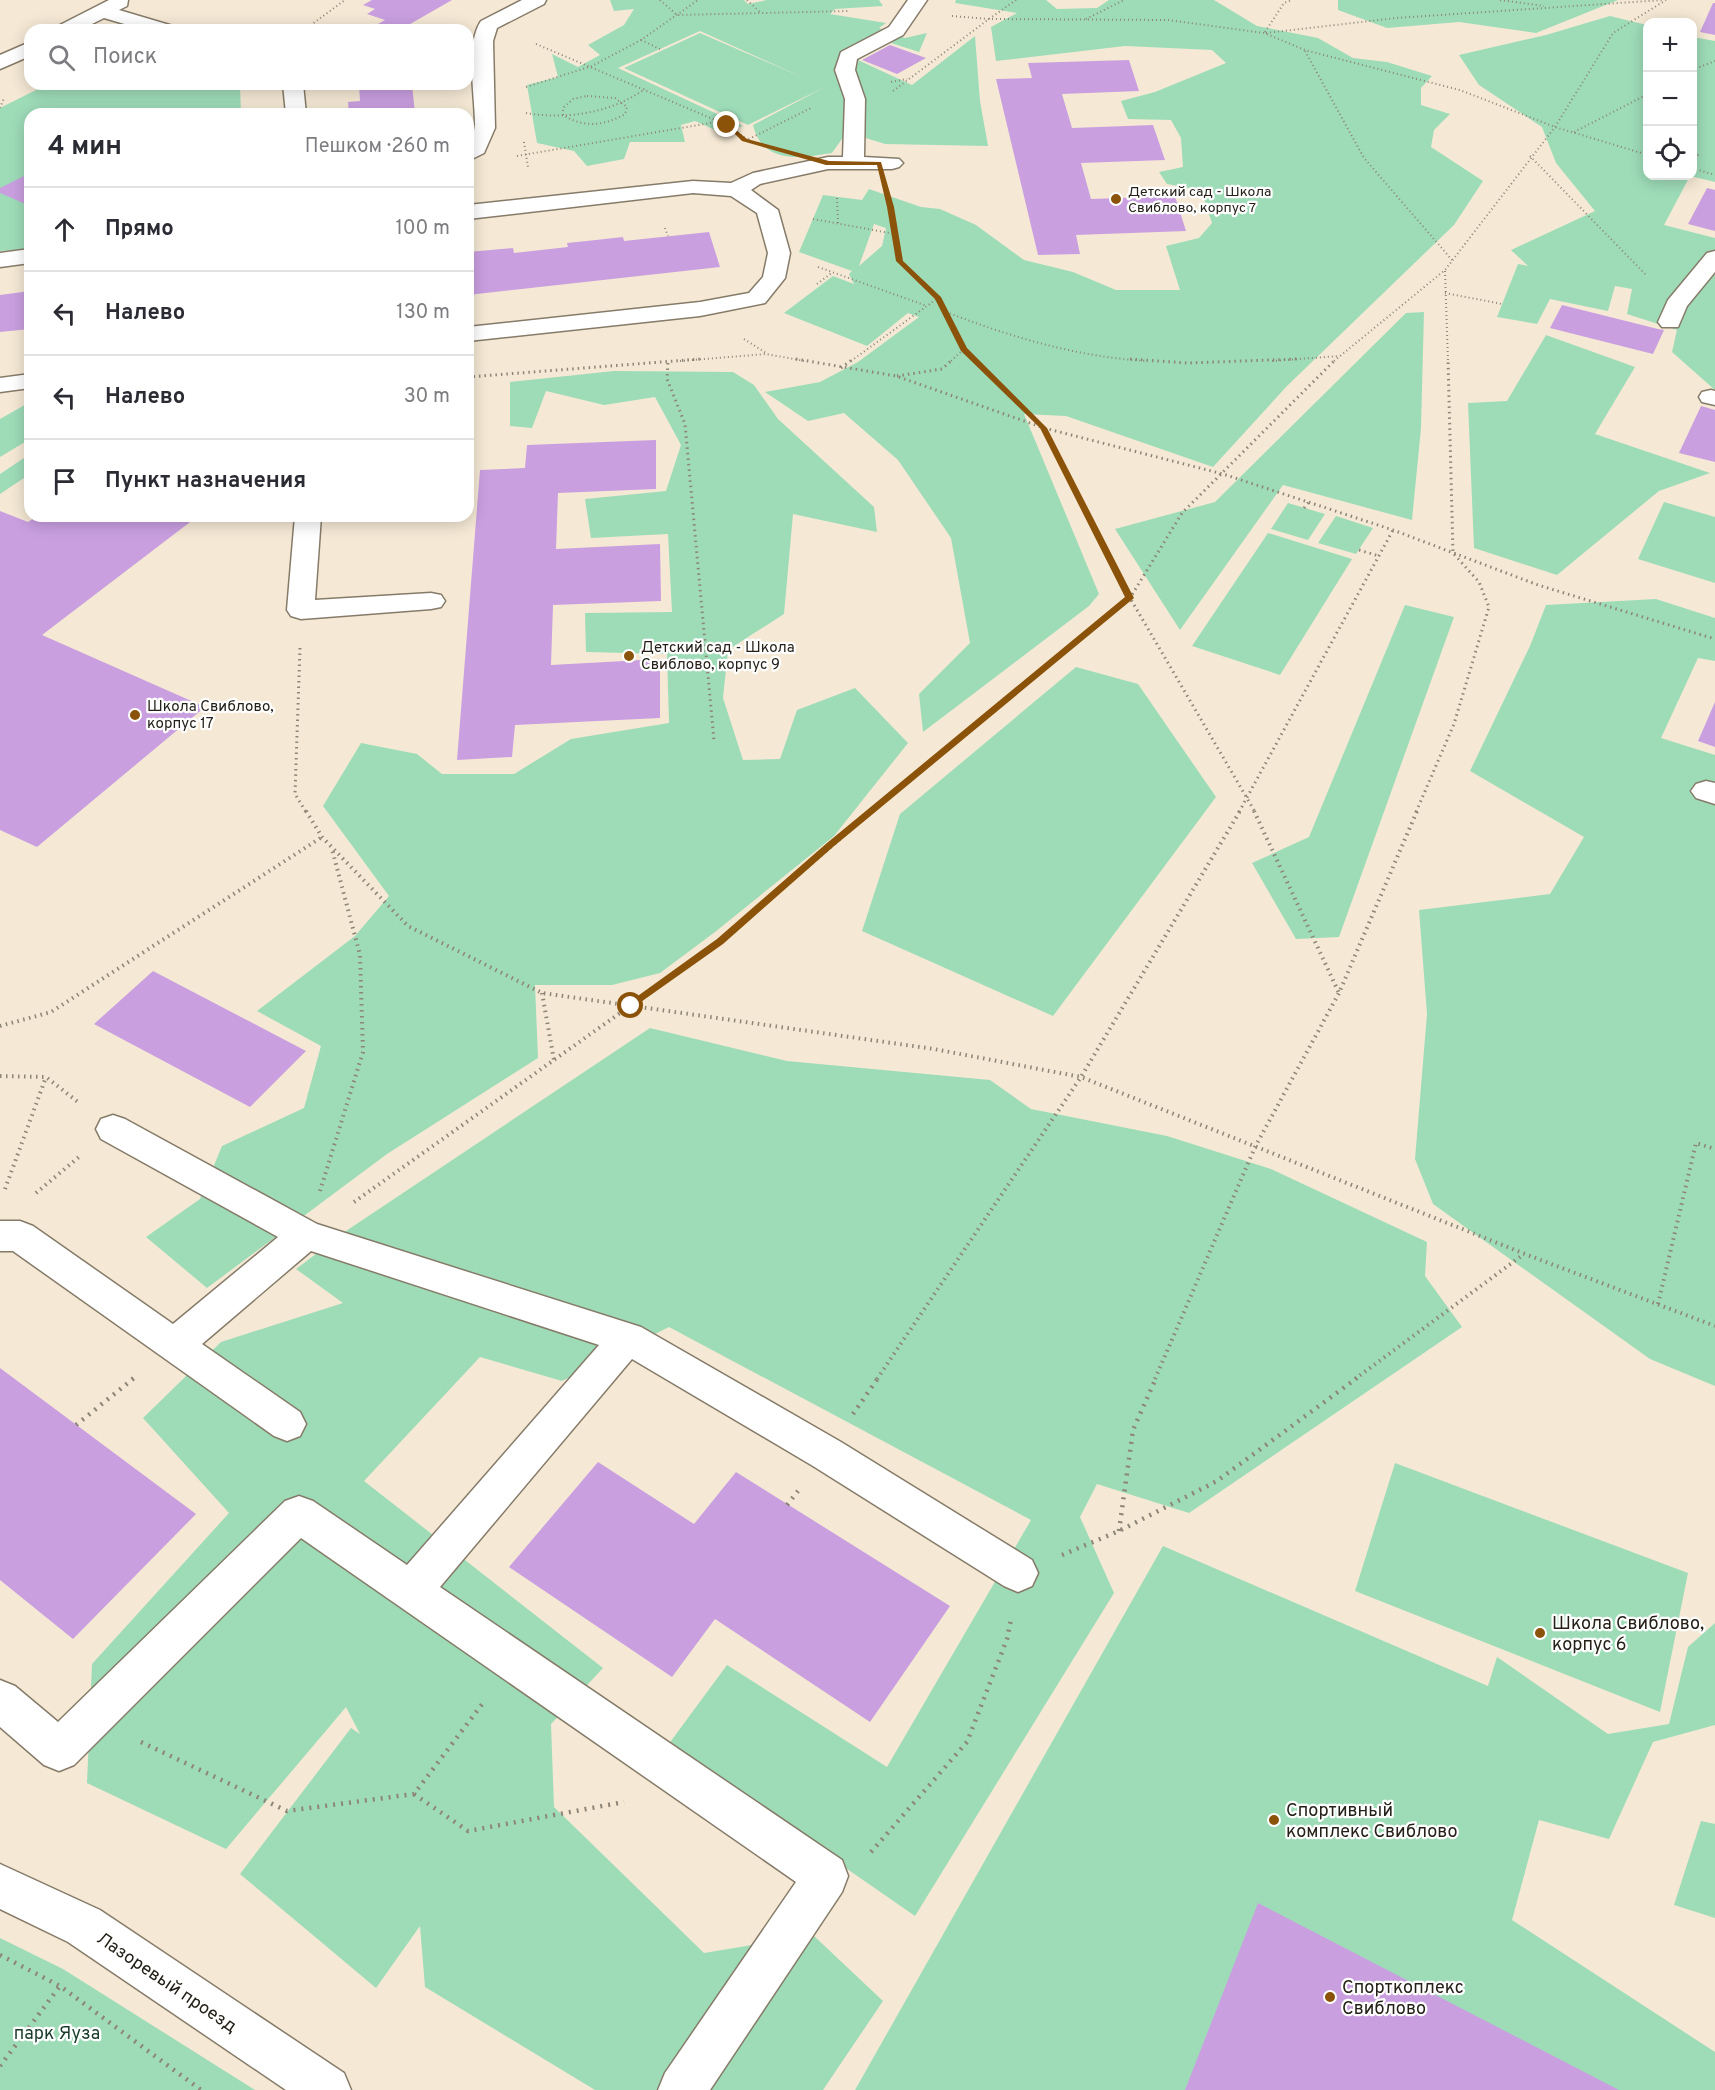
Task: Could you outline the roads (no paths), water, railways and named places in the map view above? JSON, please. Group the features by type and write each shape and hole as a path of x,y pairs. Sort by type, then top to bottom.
{"street":[{"path":"77,24 124,0"},
{"path":"474,151 477,149 485,128 482,93 483,41 488,25 537,0"},
{"path":"853,163 855,99 845,70 848,56 896,31 914,6"},
{"path":"102,11 146,24"},
{"path":"0,63 24,51"},
{"path":"294,90 296,108"},
{"path":"735,190 753,179 828,163 886,163"},
{"path":"474,211 693,187 735,190 753,199 767,210 779,253 774,278 757,298 700,309 474,333"},
{"path":"0,260 24,257"},
{"path":"1673,313 1715,258"},
{"path":"0,385 24,382"},
{"path":"308,522 301,610 431,602"},
{"path":"113,1129 306,1235 628,1338 826,1454 1018,1573"},
{"path":"174,1345 306,1235"},
{"path":"0,1236 20,1236 287,1424"},
{"path":"410,1592 628,1338"},
{"path":"0,1700 59,1750 298,1514 826,1876 682,2090"},
{"name":"Лазоревый проезд","path":"0,1886 84,1926 327,2090"}],"place":[{"name":"Детский сад - Школа Свиблово, корпус 7","path":"1116,199"},
{"name":"Детский сад - Школа Свиблово, корпус 9","path":"629,656"},
{"name":"Школа Свиблово, корпус 17","path":"135,715"},
{"name":"Школа Свиблово, корпус 6","path":"1540,1633"},
{"name":"Спортивный комплекс Свиблово","path":"1274,1820"},
{"name":"Спорткоплекс Свиблово","path":"1330,1997"}],"park label":[{"name":"парк Яуза","path":"57,2033"}]}
